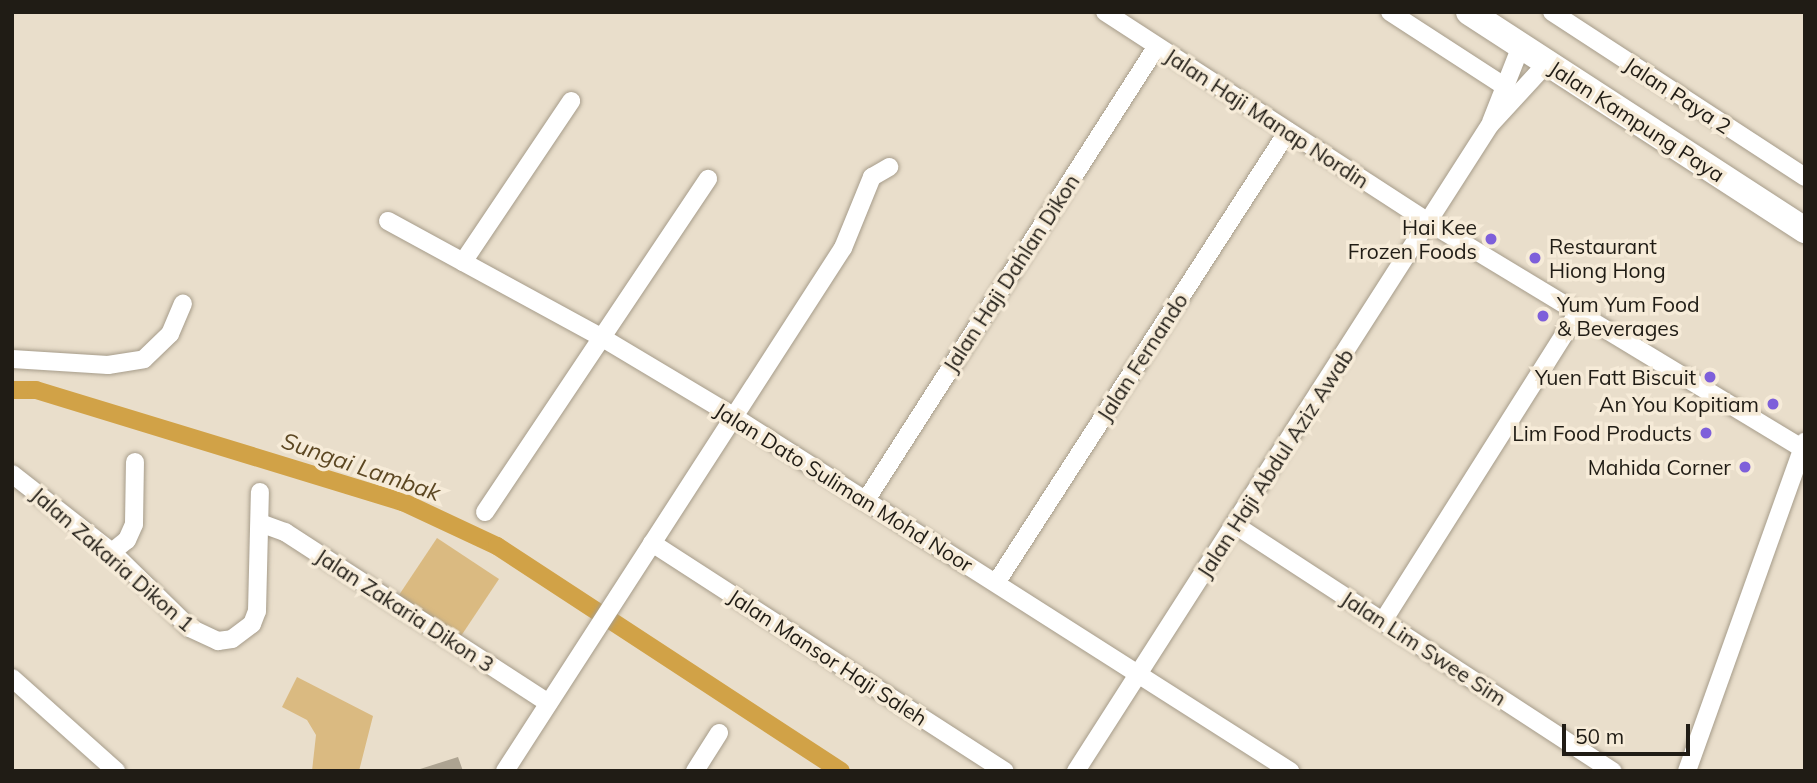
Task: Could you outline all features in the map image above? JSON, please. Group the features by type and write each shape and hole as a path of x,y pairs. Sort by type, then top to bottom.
{"street":[{"name":"Jalan Haji Manap Nordin","path":"1105,12 1430,223 1577,314 1804,447"},
{"path":"1390,12 1504,86"},
{"name":"Jalan Kampung Paya","path":"1469,12 1805,230"},
{"name":"Jalan Paya 2","path":"1552,12 1805,177"},
{"name":"Jalan Haji Dahlan Dikon","path":"866,500 1157,46"},
{"path":"1490,125 1521,46"},
{"path":"1490,125 1547,63"},
{"path":"463,262 571,101"},
{"name":"Jalan Haji Abdul Aziz Awab","path":"1076,771 1430,223 1490,125"},
{"name":"Jalan Fernando","path":"996,583 1288,131"},
{"path":"505,771 843,248 872,177 888,167"},
{"path":"485,512 708,179"},
{"name":"Jalan Dato Suliman Mohd Noor","path":"388,220 601,337 733,416 1290,771"},
{"path":"12,359 108,365 144,359 170,334 183,304"},
{"path":"1383,621 1577,314"},
{"path":"1687,771 1804,447"},
{"path":"112,552 127,540 134,524 135,462"},
{"name":"Jalan Zakaria Dikon 1","path":"12,474 112,552 203,637 232,639 252,624 257,608 260,523"},
{"path":"260,492 260,523"},
{"name":"Jalan Zakaria Dikon 3","path":"260,523 285,532 548,703"},
{"name":"Jalan Lim Swee Sim","path":"1235,525 1613,771"},
{"name":"Jalan Mansor Haji Saleh","path":"652,542 1005,771"},
{"path":"12,678 116,771"},
{"path":"695,771 719,733"}],"shaded area":[{"path":"437,538 499,579 461,636 399,595"},
{"path":"297,677 373,716 359,771 312,771 316,735 307,720 282,707"}],"building":[{"path":"458,757 463,771 417,771 417,770"}],"waterway":[{"name":"Sungai Lambak","path":"12,390 36,390 403,502 497,546 841,771"}],"place":[{"name":"Hai Kee Frozen Foods","path":"1491,239"},
{"name":"Restaurant Hiong Hong","path":"1535,258"},
{"name":"Yum Yum Food & Beverages","path":"1543,316"},
{"name":"Yuen Fatt Biscuit","path":"1710,377"},
{"name":"An You Kopitiam","path":"1773,404"},
{"name":"Lim Food Products","path":"1706,433"},
{"name":"Mahida Corner","path":"1745,467"}]}
